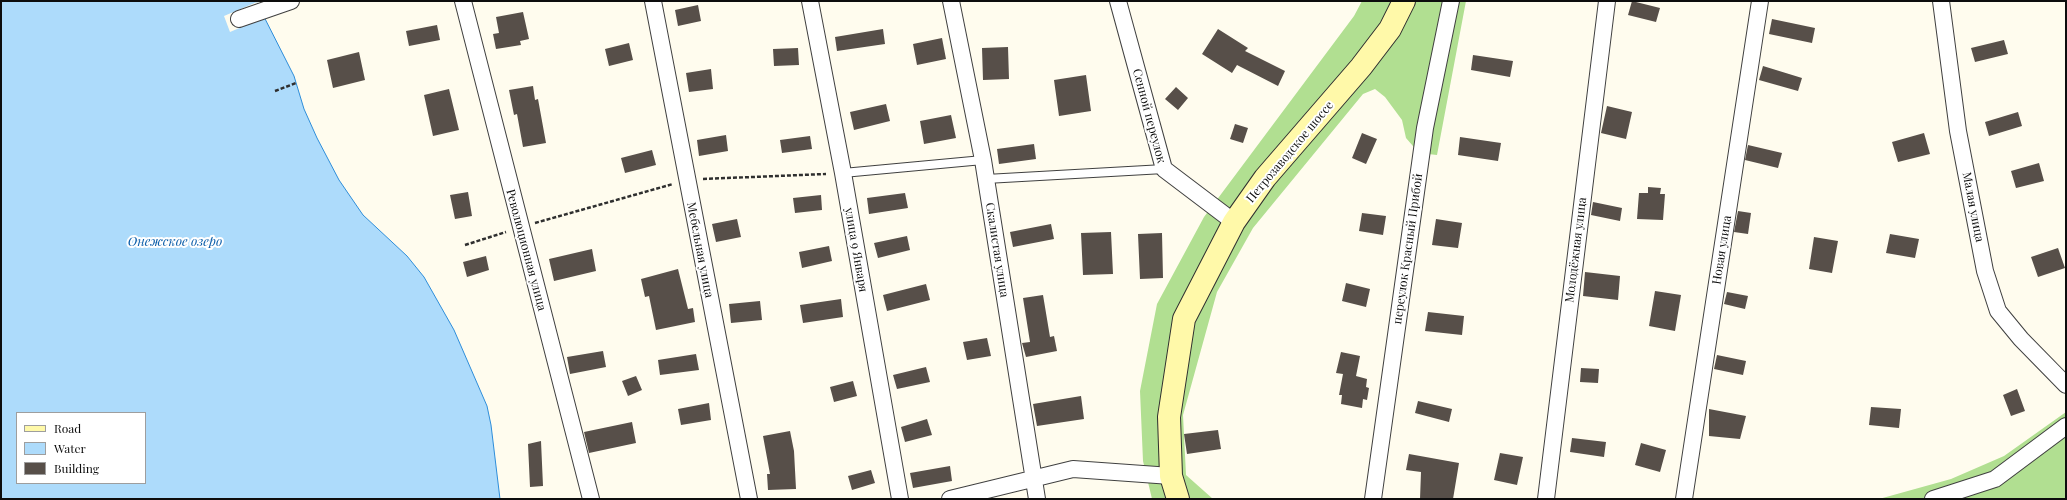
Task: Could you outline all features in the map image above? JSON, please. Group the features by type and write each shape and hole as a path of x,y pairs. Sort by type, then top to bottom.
{"main road":[{"name":"Петрозаводское шоссе","path":"1178,499 1171,476 1169,417 1184,319 1234,222 1265,178 1361,67 1390,28 1404,1"}],"street":[{"path":"239,19 291,1"},
{"name":"Революционная улица","path":"463,1 520,228 591,499"},
{"name":"Мебельная улица","path":"653,1 686,180 749,499"},
{"name":"улица 9 Января","path":"810,1 843,173 900,499"},
{"name":"Скалистая улица","path":"952,1 983,160 1036,499"},
{"name":"Сенной переулок","path":"1118,1 1164,169 1234,222"},
{"name":"переулок Красный Прибой","path":"1373,499 1425,128 1451,1"},
{"name":"Молодёжная улица","path":"1546,499 1607,1"},
{"name":"Новая улица","path":"1684,499 1760,1"},
{"name":"Малая улица","path":"1941,1 1958,131 1985,271 1998,312 2021,339 2066,385"},
{"path":"1933,499 1995,479 2066,426"},
{"path":"950,499 1033,480 1073,469 1171,476"}],"lane":[{"path":"843,173 983,160"},
{"path":"986,179 1164,169"}],"path":[{"path":"275,91 296,83"},
{"path":"465,245 686,180 843,173"}],"green space":[{"path":"1362,1 1466,1 1437,155 1419,153 1406,138 1402,120 1385,97 1375,89 1363,94 1253,228 1217,292 1183,415 1186,475 1213,499 1152,499 1143,461 1140,391 1157,304 1204,217 1354,16"},
{"path":"2066,412 2066,499 1879,499 1951,479 2004,456"}],"water":[{"name":"Онежское озеро","path":"1,1 256,1 294,76 304,109 339,180 363,215 407,256 424,277 454,330 487,406 491,425 500,499 1,499"}],"pier":[{"path":"257,2 263,18 230,32 224,16"}],"building":[{"path":"1632,1 1660,8 1656,22 1628,15"},
{"path":"698,5 701,21 678,26 675,10"},
{"path":"523,12 529,39 520,41 521,45 496,49 493,34 499,33 496,17"},
{"path":"1772,19 1815,28 1812,43 1769,34"},
{"path":"437,25 440,40 409,46 406,31"},
{"path":"883,29 885,44 837,51 835,37"},
{"path":"1218,29 1248,48 1245,51 1285,71 1278,86 1237,65 1232,73 1202,54"},
{"path":"942,38 946,59 917,65 913,44"},
{"path":"2004,40 2008,54 1975,62 1971,48"},
{"path":"629,43 633,60 609,66 605,49"},
{"path":"1008,47 1009,79 983,80 982,48"},
{"path":"798,48 799,65 774,66 773,49"},
{"path":"359,52 365,80 333,88 327,60"},
{"path":"1473,55 1513,61 1510,77 1471,70"},
{"path":"1763,66 1802,78 1798,91 1759,80"},
{"path":"711,69 713,89 689,92 686,73"},
{"path":"1086,75 1091,111 1059,116 1054,80"},
{"path":"533,86 535,100 538,99 546,143 523,147 517,114 514,115 509,90"},
{"path":"1176,87 1188,98 1178,110 1165,99"},
{"path":"449,89 459,130 433,136 424,95"},
{"path":"886,104 890,121 854,130 850,112"},
{"path":"1607,106 1632,112 1626,139 1601,133"},
{"path":"2018,112 2022,126 1989,136 1985,122"},
{"path":"951,115 956,138 924,144 920,121"},
{"path":"1235,124 1248,128 1243,143 1230,139"},
{"path":"1362,133 1377,139 1366,164 1352,158"},
{"path":"1924,133 1930,154 1898,162 1892,142"},
{"path":"726,135 728,151 699,156 697,140"},
{"path":"810,136 812,149 782,153 780,140"},
{"path":"1460,137 1501,143 1498,161 1458,155"},
{"path":"1034,144 1036,159 999,164 997,149"},
{"path":"1748,145 1782,153 1778,168 1745,160"},
{"path":"652,150 656,165 625,173 621,158"},
{"path":"2039,163 2044,181 2016,188 2011,171"},
{"path":"1648,187 1661,188 1660,194 1665,194 1663,220 1637,219 1639,193 1648,193"},
{"path":"468,192 472,216 455,219 450,195"},
{"path":"905,193 908,208 869,214 867,198"},
{"path":"821,195 822,210 795,213 793,198"},
{"path":"1593,202 1622,208 1620,221 1591,215"},
{"path":"1738,211 1751,213 1748,234 1734,232"},
{"path":"1362,213 1386,216 1383,235 1359,231"},
{"path":"737,219 741,237 716,242 712,224"},
{"path":"1436,219 1462,223 1458,248 1432,245"},
{"path":"1051,224 1054,239 1013,247 1010,232"},
{"path":"1111,232 1113,274 1083,275 1081,233"},
{"path":"1162,233 1163,278 1140,279 1138,234"},
{"path":"1890,234 1919,239 1915,258 1886,253"},
{"path":"907,236 910,250 878,258 874,243"},
{"path":"1814,237 1838,241 1832,273 1809,269"},
{"path":"829,246 832,261 802,268 799,252"},
{"path":"2058,248 2065,268 2038,277 2031,257"},
{"path":"592,249 596,271 554,281 549,259"},
{"path":"486,256 489,270 467,277 463,262"},
{"path":"678,269 688,309 693,308 695,322 656,330 649,296 645,297 641,279"},
{"path":"1585,272 1620,276 1618,300 1583,296"},
{"path":"1346,283 1370,289 1366,307 1342,301"},
{"path":"926,284 930,300 887,311 883,295"},
{"path":"1655,291 1681,295 1675,331 1649,326"},
{"path":"1727,292 1748,296 1745,309 1724,304"},
{"path":"1043,295 1050,337 1054,336 1057,351 1026,357 1022,343 1030,342 1023,298"},
{"path":"841,299 843,317 803,323 800,305"},
{"path":"760,301 762,320 731,323 729,304"},
{"path":"1428,312 1464,316 1462,335 1425,331"},
{"path":"987,338 991,356 967,360 963,342"},
{"path":"603,351 606,367 570,374 567,357"},
{"path":"1341,352 1360,356 1356,376 1367,379 1366,387 1369,388 1367,400 1363,399 1362,408 1341,404 1342,395 1339,395 1343,374 1336,373"},
{"path":"696,354 699,370 660,375 658,360"},
{"path":"1717,355 1746,361 1743,375 1714,369"},
{"path":"926,367 930,382 897,389 893,375"},
{"path":"1581,368 1599,369 1598,383 1580,382"},
{"path":"636,376 642,390 628,396 622,381"},
{"path":"853,381 857,396 834,402 830,387"},
{"path":"2017,389 2025,411 2011,416 2003,395"},
{"path":"1081,396 1084,419 1037,426 1033,404"},
{"path":"1418,401 1452,409 1449,422 1415,413"},
{"path":"709,403 711,420 681,425 678,409"},
{"path":"1871,407 1901,409 1899,428 1869,425"},
{"path":"1709,409 1746,416 1740,439 1709,436"},
{"path":"927,419 932,435 905,442 901,427"},
{"path":"632,422 636,443 589,453 584,432"},
{"path":"1218,430 1221,449 1187,454 1184,434"},
{"path":"790,431 794,451 796,489 768,490 767,474 770,474 763,436"},
{"path":"1572,438 1606,442 1604,457 1570,452"},
{"path":"541,441 543,486 530,487 528,444"},
{"path":"1641,443 1666,450 1660,472 1635,465"},
{"path":"1500,453 1523,457 1517,485 1494,480"},
{"path":"1409,454 1459,463 1453,499 1420,499 1421,472 1406,470"},
{"path":"950,466 952,481 913,488 910,473"},
{"path":"871,470 875,483 852,490 848,476"}]}
